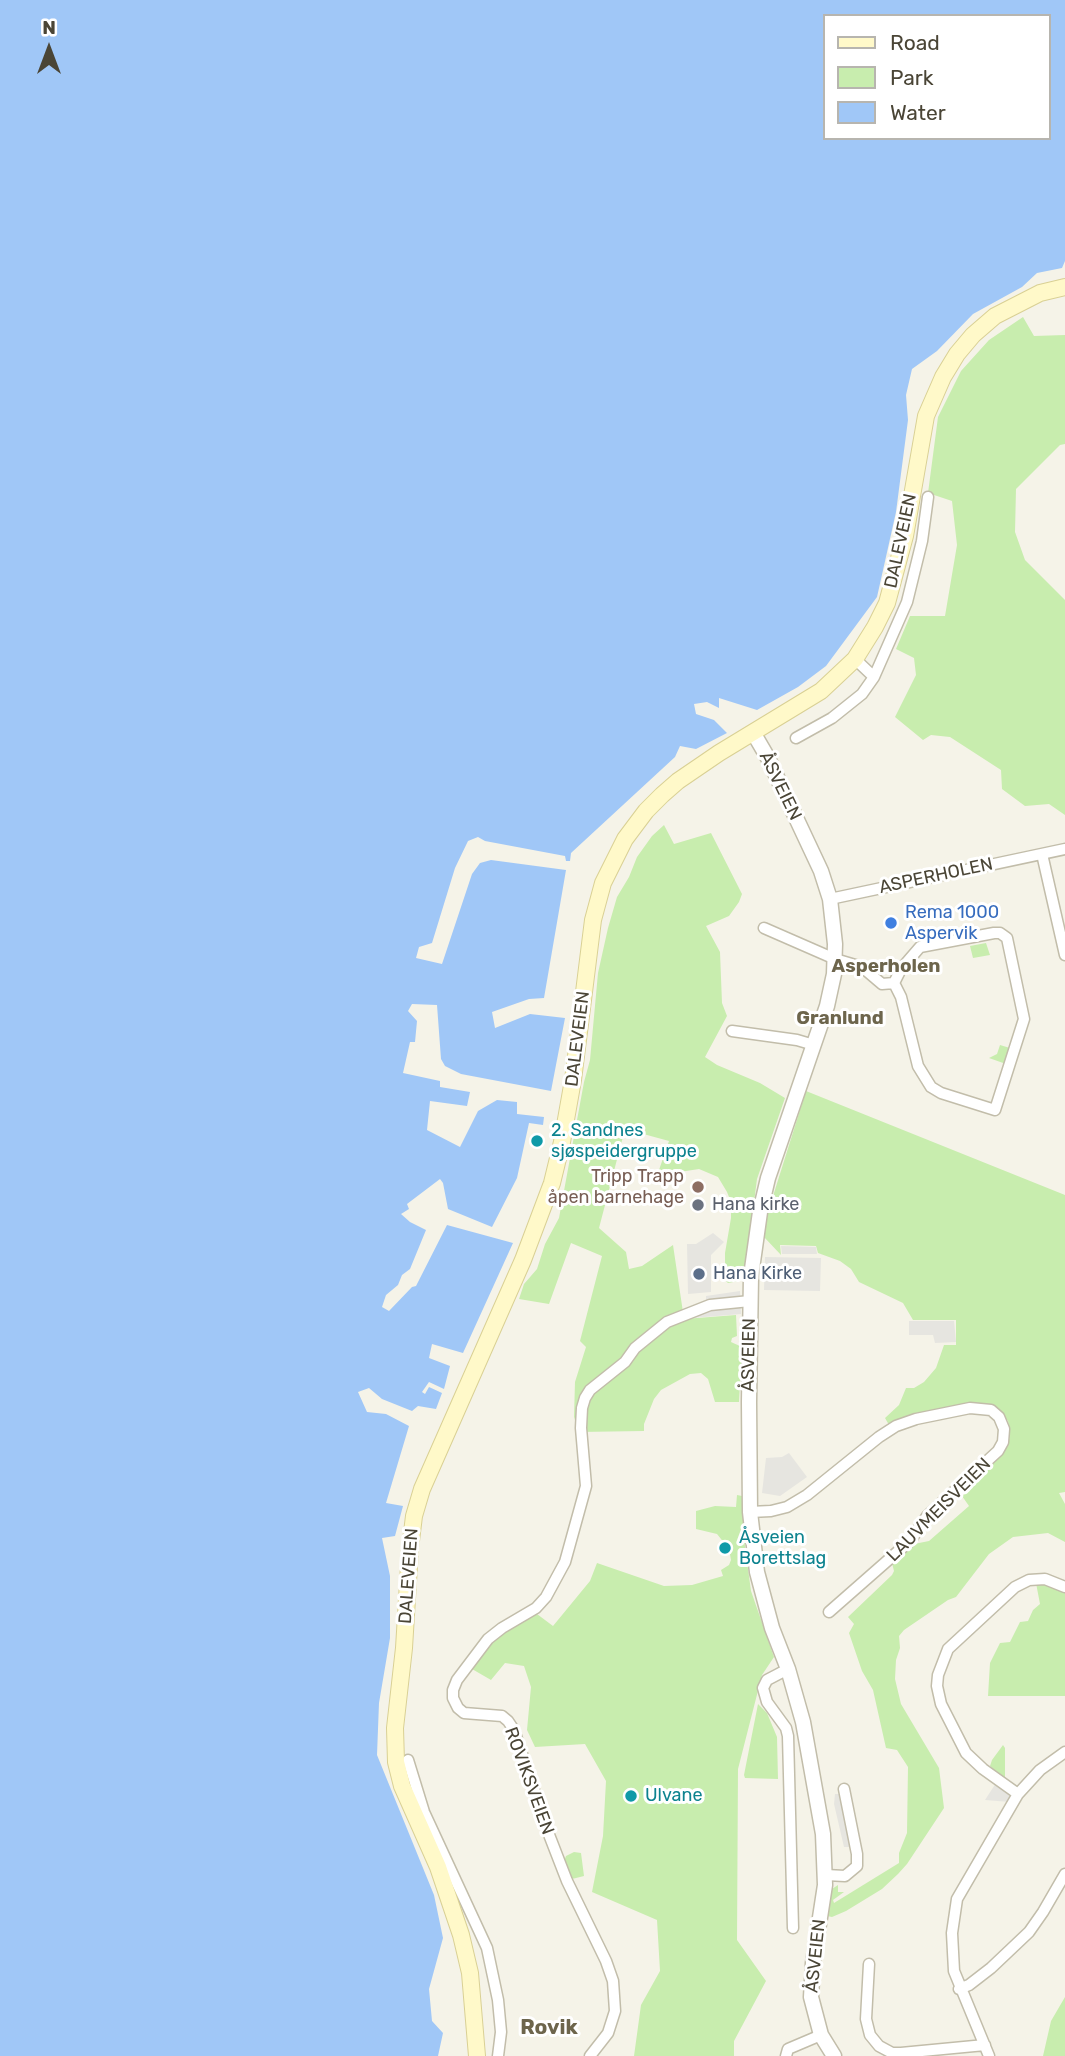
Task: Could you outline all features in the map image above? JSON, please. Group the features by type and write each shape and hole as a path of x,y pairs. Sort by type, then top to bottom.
{"main road":[{"name":"DALEVEIEN","path":"477,2056 473,1992 456,1915 402,1786 396,1762 395,1728 404,1648 410,1549 414,1516 426,1480 523,1260 552,1183 573,1080 592,931 603,883 625,839 662,795 708,760 821,691 855,659 876,627 887,603 902,547 926,416 943,376 972,335 995,316 1040,293 1065,288"}],"street":[{"name":"DALEVEIEN","path":"796,738 832,718 862,694 874,677 907,603 922,541 928,498"},
{"path":"855,659 874,677"},
{"name":"ÅSVEIEN","path":"754,734 808,843 830,900 835,959 831,990 764,1193 753,1256 750,1300 750,1512 754,1555 761,1592 803,1722 820,1811 826,1875 811,1987 812,2006 821,2035 834,2056"},
{"name":"ASPERHOLEN","path":"830,900 1065,849"},
{"path":"1042,854 1065,956"},
{"path":"764,929 835,959 862,967 882,984 894,983"},
{"path":"994,933 1004,935 1024,1019 995,1110 941,1093 931,1087 918,1066 901,997 894,983 901,969 920,947 994,933"},
{"path":"732,1031 814,1045"},
{"name":"ROVIKSVEIEN","path":"590,2056 608,2033 615,2011 613,1981 607,1961 552,1845 514,1730 502,1716 464,1713 453,1698 453,1690 457,1680 488,1639 536,1608 546,1597 565,1562 586,1486 582,1408 590,1391 667,1322 710,1305 750,1300"},
{"name":"LAUVMEISVEIEN","path":"750,1512 787,1507 896,1426 916,1419 982,1408 991,1410 999,1417 1004,1429 1003,1442 998,1451 927,1517 911,1540 829,1612"},
{"path":"1018,1794 966,1753 941,1704 937,1675 943,1657 953,1643 1021,1583 1045,1579 1065,1587"},
{"name":"ÅSVEIEN","path":"788,1669 767,1680 763,1688 767,1702 786,1728 788,1736 793,1928"},
{"path":"989,2056 954,1971 951,1950 957,1899 1018,1794 1040,1769 1065,1752"},
{"path":"408,1760 424,1812 487,1948 498,2000 501,2032 498,2056"},
{"path":"826,1875 845,1876 857,1866 844,1789"},
{"path":"960,1989 990,1968 1029,1932 1065,1874"},
{"path":"466,1952 487,1948"},
{"path":"869,1965 866,2019 870,2035 879,2046 892,2053 901,2053 985,2045"},
{"path":"786,2056 788,2049 821,2035"}],"green space":[{"path":"1023,317 1034,336 1065,335 1065,444 1060,445 1016,489 1015,532 1025,560 1065,600 1065,815 1049,804 1025,806 1002,789 1001,770 950,737 931,735 923,740 895,717 916,675 914,658 896,649 910,616 945,616 957,545 952,501 928,493 938,417 961,371 989,340"},
{"path":"664,825 674,844 711,833 742,894 729,916 706,926 720,952 722,1003 727,1016 705,1057 785,1098 757,1179 744,1280 728,1283 725,1280 725,1253 731,1218 731,1202 727,1192 718,1177 699,1169 673,1173 668,1181 659,1170 669,1141 625,1129 599,1228 626,1252 629,1269 642,1266 673,1245 684,1319 736,1315 737,1336 732,1338 731,1342 742,1347 739,1402 715,1402 708,1379 701,1373 690,1374 661,1390 654,1399 644,1431 579,1432 574,1417 575,1382 586,1347 580,1341 602,1256 571,1243 549,1304 519,1299 524,1284 537,1269 545,1244 559,1218 590,1060 598,973 617,897 637,857"},
{"path":"986,943 990,955 973,958 970,946"},
{"path":"1000,1045 1010,1048 1006,1064 989,1058 997,1054"},
{"path":"806,1091 1065,1195 1065,1492 1059,1493 1065,1504 1065,1542 1048,1533 1013,1537 989,1554 956,1597 904,1630 899,1636 900,1648 895,1679 901,1704 939,1768 944,1808 898,1874 882,1889 832,1917 827,1916 832,1889 838,1885 838,1892 844,1892 833,1900 834,1903 899,1863 899,1853 907,1833 908,1767 897,1750 886,1748 873,1690 862,1671 849,1633 854,1624 848,1617 892,1575 892,1563 914,1544 929,1541 969,1506 962,1496 970,1490 972,1480 1008,1446 1010,1434 1008,1421 998,1410 981,1403 956,1406 889,1425 885,1418 899,1405 906,1388 914,1388 924,1382 936,1368 944,1345 956,1345 956,1320 913,1320 903,1303 859,1282 851,1269 840,1261 818,1253 816,1246 780,1245 781,1255 764,1237 768,1212"},
{"path":"737,1495 742,1496 751,1591 774,1657 762,1675 738,1769 737,1940 766,1981 734,2041 734,2056 634,2056 641,2005 660,1971 657,1920 592,1892 603,1836 606,1781 585,1744 535,1747 527,1730 531,1687 524,1666 505,1663 491,1680 472,1669 487,1647 507,1630 537,1614 553,1626 590,1581 597,1563 664,1586 692,1585 723,1576 721,1570 729,1565 731,1560 729,1549 717,1534 696,1529 696,1511 715,1506 736,1507"},
{"path":"1036,1583 1065,1592 1065,1696 988,1696 990,1663 1000,1643 1010,1642 1020,1622 1028,1621 1033,1610 1040,1604"},
{"path":"758,1704 767,1713 777,1737 778,1779 745,1778 744,1775"},
{"path":"1003,1745 1005,1748 1005,1780 990,1766"},
{"path":"574,1852 581,1853 584,1876 572,1879 564,1861 566,1856"},
{"path":"1065,1997 1065,2056 1043,2056 1051,2021"}],"shaded area":[{"name":"Hana Kirke","path":"713,1233 724,1242 711,1255 711,1292 688,1294 687,1244 696,1244"},
{"path":"781,1246 816,1247 817,1254 782,1254"},
{"path":"765,1257 821,1258 820,1291 764,1290"},
{"path":"740,1291 741,1314 692,1318 706,1309 706,1296"},
{"path":"909,1321 954,1321 956,1342 935,1343 933,1335 909,1335"},
{"path":"789,1453 807,1477 780,1496 762,1493 766,1458 782,1457"},
{"path":"996,1783 1011,1794 1010,1802 985,1800"},
{"path":"835,1794 840,1794 851,1847 844,1847 834,1804"}],"water":[{"path":"0,0 1065,0 1065,261 1062,268 1037,273 1022,287 973,314 937,351 912,369 906,395 908,420 896,512 877,597 826,666 798,687 757,710 719,698 719,708 707,702 694,704 696,714 714,720 727,733 696,749 680,746 675,757 571,853 570,861 566,861 565,856 485,841 478,837 468,841 455,868 432,943 419,947 416,958 442,964 472,874 480,863 491,860 566,870 544,998 529,999 492,1012 495,1028 530,1014 565,1018 551,1091 461,1074 445,1066 441,1059 437,1005 412,1004 408,1011 417,1021 415,1042 410,1042 403,1073 440,1081 440,1087 470,1092 467,1106 430,1101 427,1130 460,1147 478,1111 497,1100 517,1102 517,1114 544,1117 543,1125 529,1123 517,1178 492,1227 448,1209 440,1179 407,1204 409,1209 401,1214 426,1230 410,1269 386,1295 382,1307 389,1311 416,1286 447,1225 513,1243 463,1353 432,1344 429,1358 450,1366 444,1389 429,1382 422,1392 425,1394 429,1387 442,1393 436,1409 418,1406 412,1411 382,1399 369,1388 358,1392 367,1412 386,1414 409,1426 386,1503 403,1506 395,1536 382,1538 390,1576 390,1638 379,1703 377,1755 434,1895 443,1938 429,1989 432,2021 443,2033 438,2056 0,2056"}],"place":[{"name":"Rema 1000 Aspervik","path":"891,923"},
{"name":"2. Sandnes sjøspeidergruppe","path":"537,1141"},
{"name":"Tripp Trapp åpen barnehage","path":"698,1187"},
{"name":"Hana kirke","path":"698,1205"},
{"name":"Hana Kirke","path":"699,1274"},
{"name":"Åsveien Borettslag","path":"725,1548"},
{"name":"Ulvane","path":"631,1796"}],"district":[{"name":"Asperholen","path":"886,967"},
{"name":"Granlund","path":"840,1019"},
{"name":"Rovik","path":"549,2028"}]}
